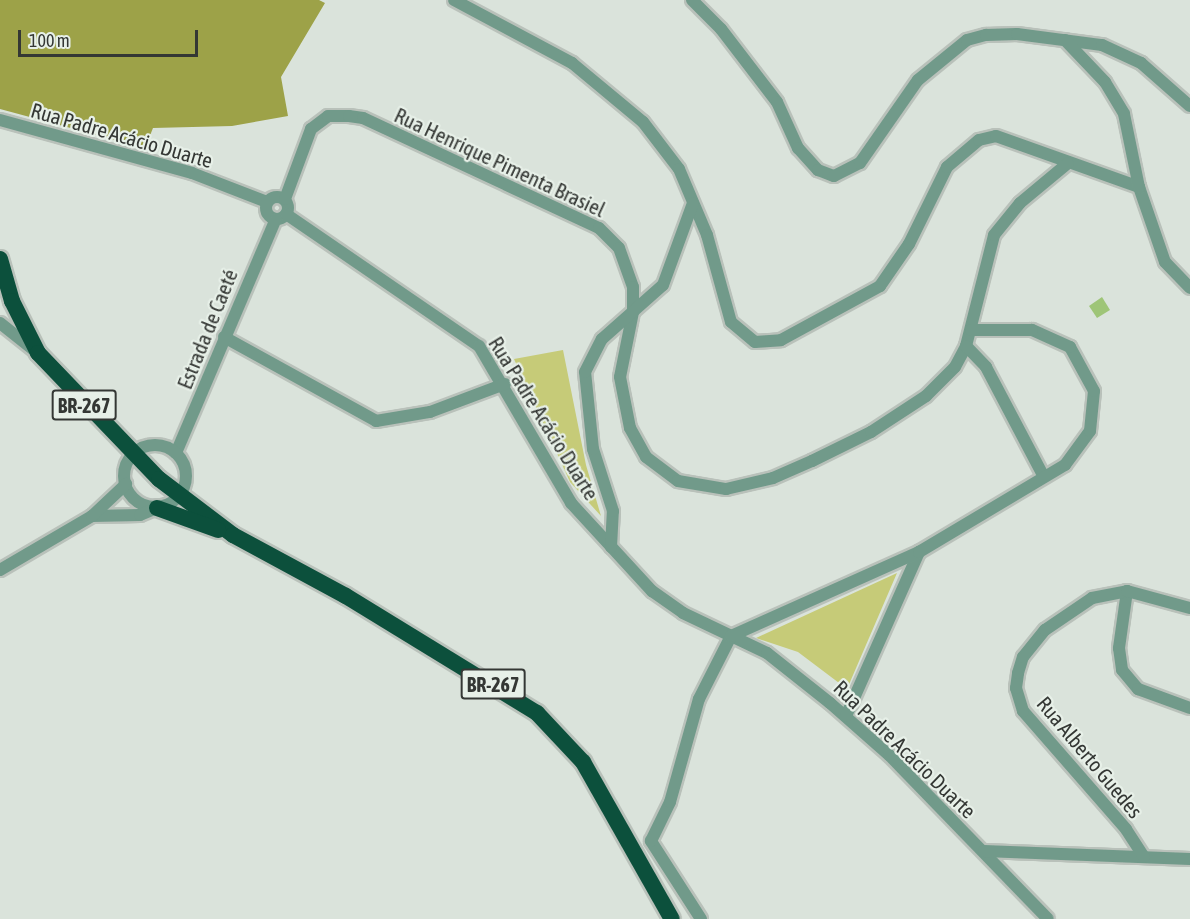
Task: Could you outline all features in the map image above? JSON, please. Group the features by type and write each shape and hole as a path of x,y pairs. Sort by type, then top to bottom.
{"highway":[{"name":"BR-267","path":"0,259 4,285 38,353 133,455 179,495 233,535 346,596 537,713 582,762 637,854 672,919"},
{"path":"156,509 233,535"}],"street":[{"path":"454,0 572,63 643,122 679,169 707,235 731,322 754,342 781,340 880,286 891,275 947,167 979,140 996,136 1016,139 1068,163 1139,187"},
{"path":"692,0 721,29 777,102 798,148 818,170 834,176 860,163 918,80 967,40 1002,33 1102,45 1142,63 1190,106"},
{"path":"1065,40 1105,82 1124,114 1139,187 1164,262 1190,288"},
{"name":"Rua Henrique Pimenta Brasiel","path":"285,199 304,140 318,122 328,116 363,118 599,228 619,248 633,287 633,312 620,377 630,428 655,465 678,482 705,487 739,487 772,478 871,432 926,396 955,367 966,346 994,236 1020,203 1068,163"},
{"name":"Rua Padre Acácio Duarte","path":"0,120 192,173 267,202"},
{"path":"275,196 285,199 281,217 266,213 267,202 275,196"},
{"path":"611,547 613,511 593,449 585,372 602,339 663,285 693,203"},
{"name":"Rua Padre Acácio Duarte","path":"281,217 454,325 479,346 505,384 552,476 611,547 668,604 766,653 846,716 984,851 1048,919"},
{"name":"Estrada de Caeté","path":"176,453 224,337 281,217"},
{"path":"0,323 38,353"},
{"path":"637,854 651,841 670,802 699,699 731,636 919,552 1044,477 1075,455 1094,420 1094,391 1084,366 1070,347 1046,333 971,330"},
{"path":"224,337 376,420 430,412 505,384"},
{"path":"966,346 986,367 1044,477"},
{"path":"92,516 140,515 156,509 179,495 185,478 176,453 157,445 133,455 125,469 126,484 134,498 156,509"},
{"path":"0,570 92,516 126,484"},
{"path":"846,716 919,552"},
{"path":"1127,591 1119,648 1122,670 1138,689 1190,708"},
{"name":"Rua Alberto Guedes","path":"1143,857 1126,829 1034,726 1016,688 1023,657 1058,618 1092,598 1127,591 1190,608"},
{"path":"651,841 701,919"},
{"path":"984,851 1190,859"}],"green space":[{"path":"0,0 319,0 325,3 281,77 288,116 232,126 153,128 145,148 0,109"},
{"path":"563,350 586,465 601,516 570,482 514,359"},
{"path":"897,573 847,689 798,652 756,638"}],"building":[{"path":"1102,297 1110,310 1097,318 1089,306"}]}
